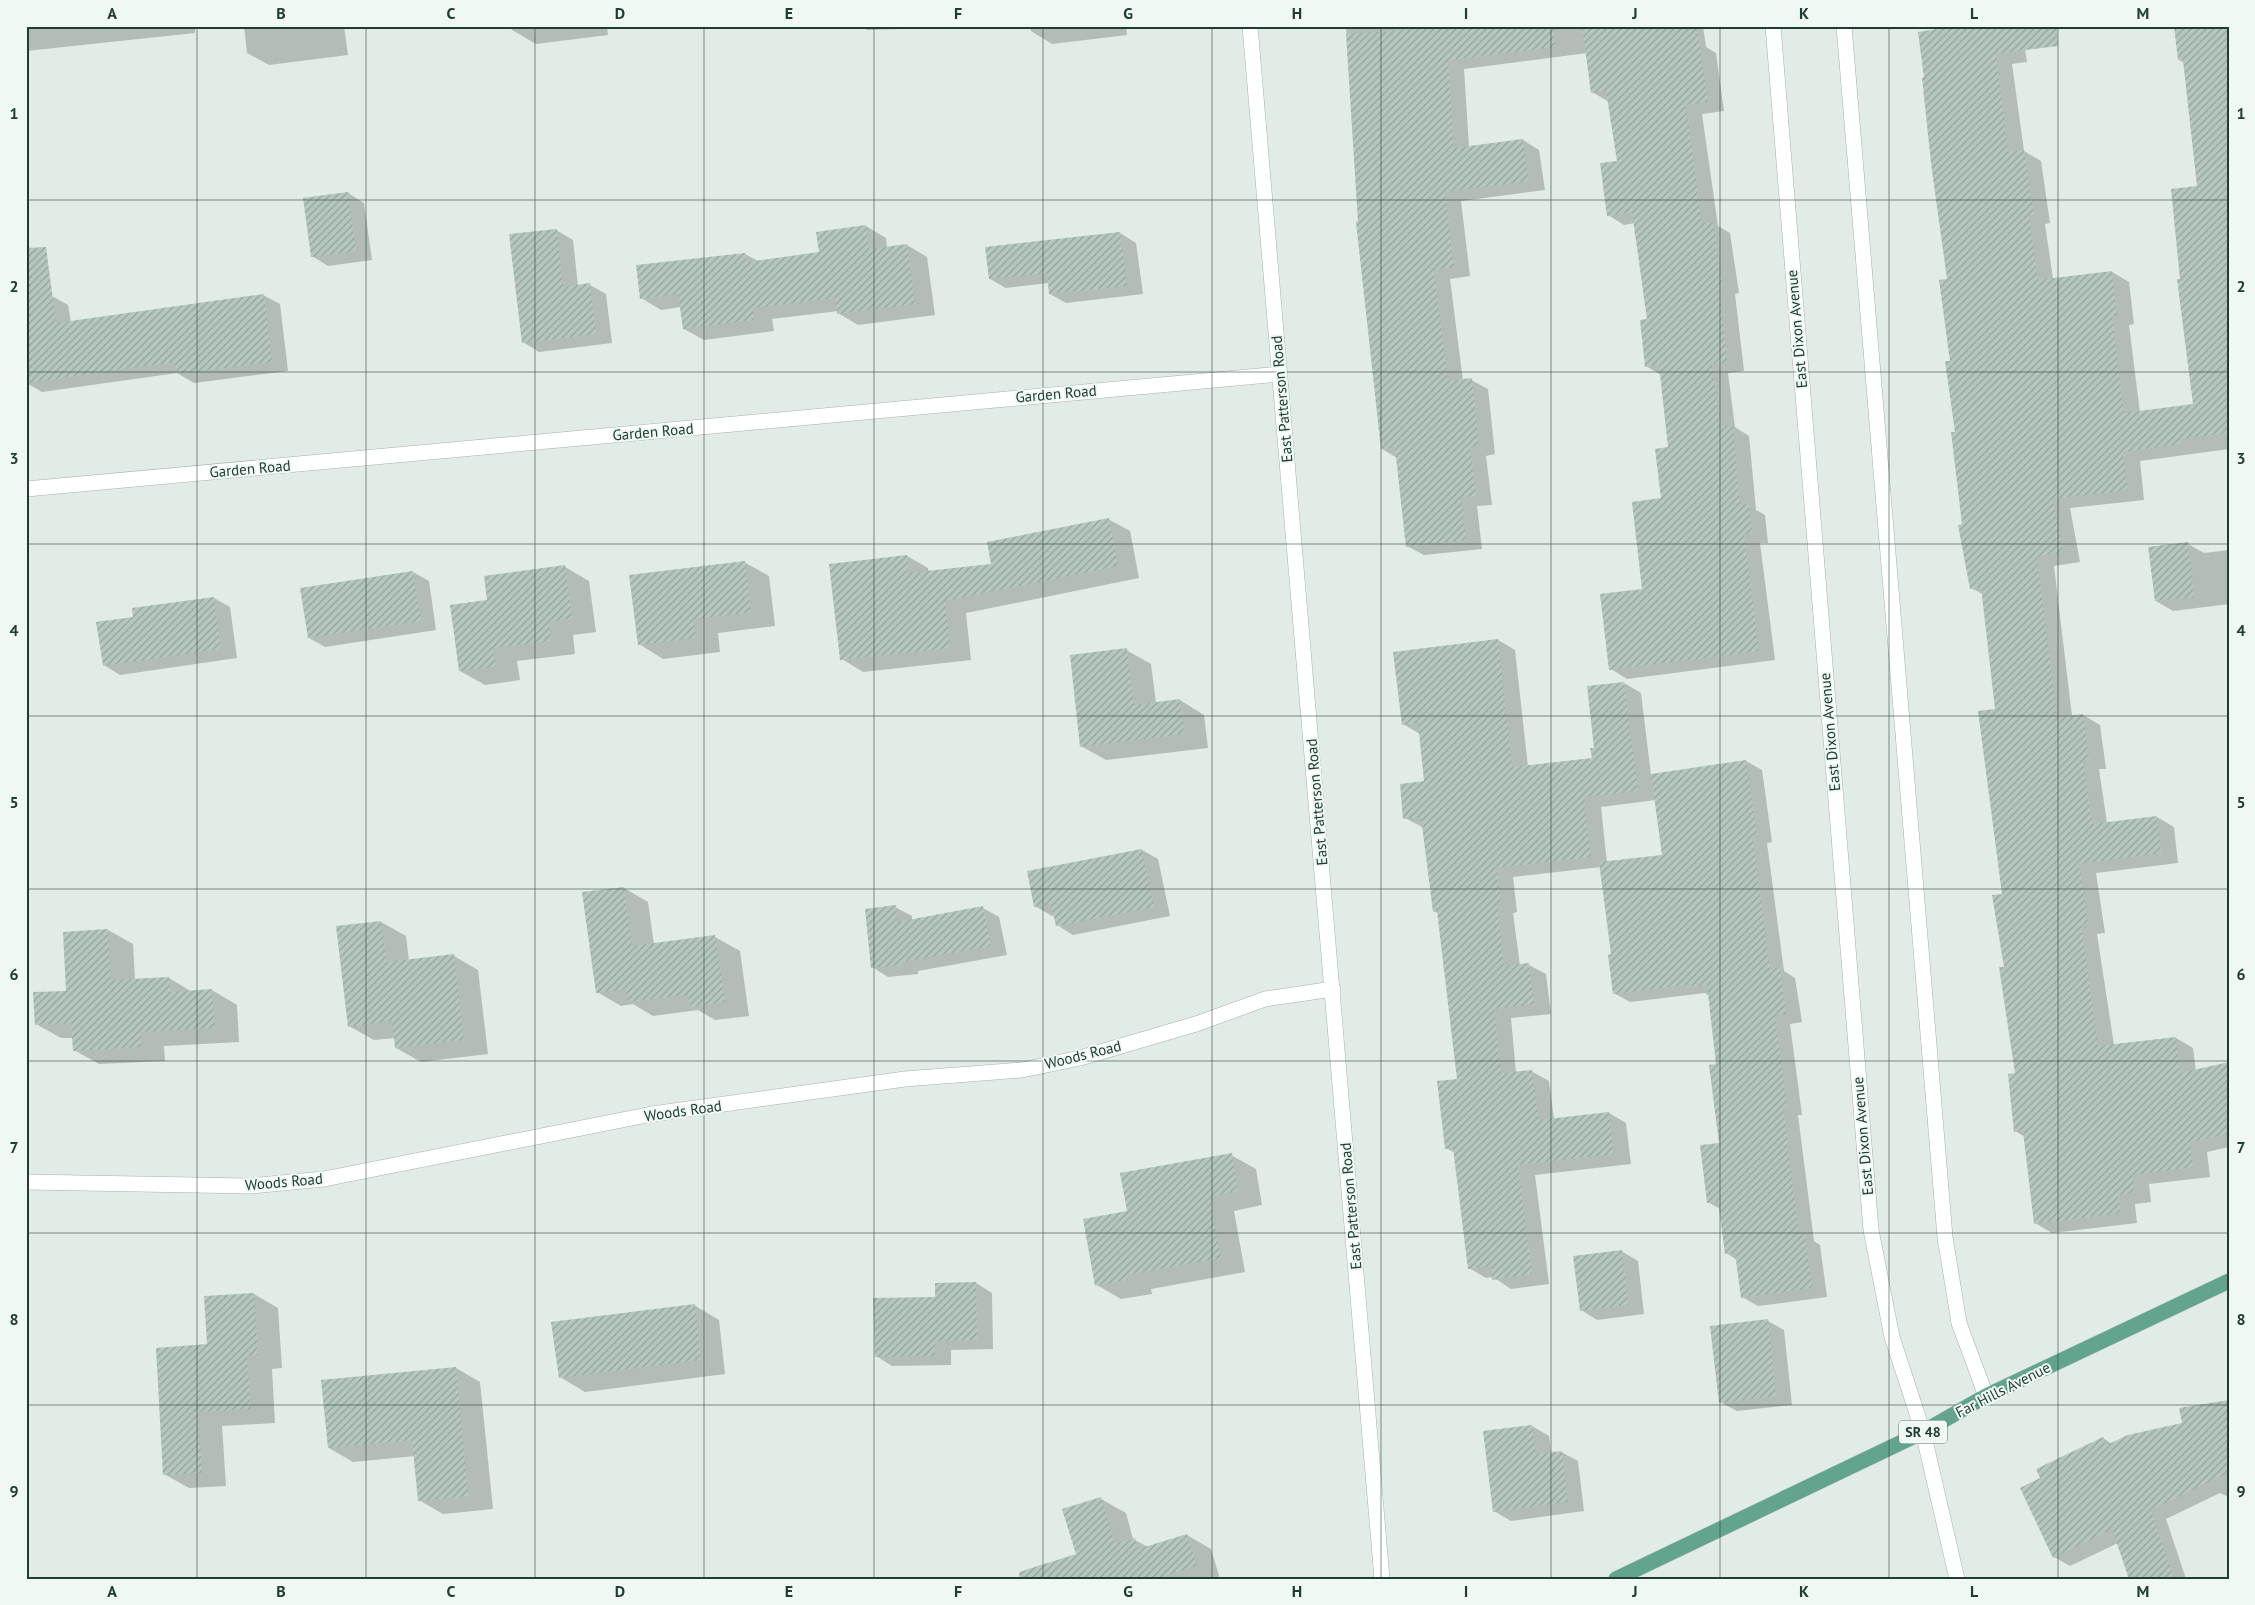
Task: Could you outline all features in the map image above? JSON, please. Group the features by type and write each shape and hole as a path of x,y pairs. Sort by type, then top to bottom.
{"main road":[{"name":"Far Hills Avenue","path":"1616,1579 1923,1432 1986,1396 2229,1280"}],"street":[{"name":"East Patterson Road","path":"1250,26 1382,1579"},
{"name":"East Dixon Avenue","path":"1772,26 1871,1230 1892,1337 1923,1432 1957,1579"},
{"path":"1844,26 1945,1237 1959,1323 1986,1396"},
{"name":"Garden Road","path":"26,489 1280,374"},
{"name":"Woods Road","path":"26,1182 250,1186 324,1178 652,1114 905,1079 1022,1070 1080,1058 1196,1024 1266,999 1333,989"}],"building":[{"path":"1464,26 1553,26 1555,47 1448,60 1454,148 1523,139 1529,181 1445,192 1454,267 1434,270 1448,381 1472,378 1479,445 1470,447 1476,496 1461,497 1466,540 1406,547 1395,448 1381,449 1356,222 1358,221 1346,34"},
{"path":"1582,26 1697,26 1708,102 1686,105 1702,223 1713,222 1722,284 1719,285 1727,362 1712,364 1720,426 1733,425 1740,505 1749,504 1752,534 1744,534 1759,651 1609,670 1600,594 1642,589 1632,502 1661,498 1655,449 1668,447 1659,365 1645,367 1640,320 1647,319 1632,212 1607,216 1600,163 1617,161 1606,91 1591,93"},
{"path":"1936,26 2057,26 2058,46 1996,54 2008,152 2024,150 2034,214 2029,215 2038,280 2112,271 2117,315 2112,316 2124,413 2193,404 2177,279 2180,279 2171,189 2197,186 2183,60 2178,60 2174,26 2229,26 2229,433 2180,439 2181,444 2123,452 2128,490 2053,499 2063,552 2037,557 2057,717 2083,714 2089,759 2083,760 2092,824 2157,816 2161,853 2079,864 2088,923 2081,924 2098,1046 2176,1037 2180,1073 2229,1062 2229,1134 2190,1142 2193,1167 2132,1175 2135,1193 2118,1195 2121,1213 2034,1224 2023,1131 2014,1132 2008,1074 2015,1073 1999,967 2004,967 1992,895 2002,894 1978,711 1995,709 1981,587 1970,589 1958,525 1962,524 1951,432 1955,432 1945,361 1950,361 1939,280 1947,279 1931,163 1922,78 1924,77 1918,32 1936,29"},
{"path":"348,192 356,251 311,257 303,198"},
{"path":"866,225 869,249 907,244 915,304 837,314 835,298 753,308 754,320 683,329 678,294 640,299 636,265 745,253 747,262 819,252 816,232"},
{"path":"557,229 563,287 590,283 596,334 522,343 509,234"},
{"path":"1120,232 1127,286 1049,294 1047,273 989,279 985,247"},
{"path":"46,247 56,323 264,294 272,362 177,374 175,362 26,383 26,248"},
{"path":"1109,518 1118,566 945,601 950,648 840,660 829,564 907,555 908,573 991,564 987,542"},
{"path":"2188,542 2194,597 2155,601 2148,547"},
{"path":"745,561 751,612 694,619 696,638 638,645 629,575"},
{"path":"565,565 572,618 549,622 551,641 493,648 496,667 459,671 450,605 487,600 484,576"},
{"path":"413,571 421,621 308,638 300,588"},
{"path":"214,597 221,649 103,666 96,622 133,617 132,608"},
{"path":"1498,639 1512,767 1592,758 1590,748 1594,748 1587,686 1624,682 1638,791 1584,797 1591,857 1496,868 1501,903 1497,903 1504,966 1529,963 1534,1004 1494,1009 1501,1073 1532,1070 1539,1120 1609,1112 1614,1154 1518,1165 1532,1274 1492,1280 1491,1266 1468,1269 1453,1148 1445,1149 1437,1081 1457,1079 1437,911 1433,912 1421,817 1403,819 1400,784 1424,781 1418,723 1402,725 1393,652"},
{"path":"1127,648 1134,705 1180,699 1184,734 1080,747 1070,655"},
{"path":"1746,760 1757,834 1752,835 1770,969 1780,967 1786,1014 1775,1015 1787,1106 1783,1107 1799,1235 1805,1234 1812,1288 1741,1298 1735,1253 1725,1254 1718,1201 1707,1203 1700,1145 1719,1143 1709,1065 1716,1064 1707,985 1692,987 1692,984 1613,994 1608,955 1611,954 1599,862 1662,855 1651,774"},
{"path":"1142,849 1154,907 1056,926 1051,904 1034,907 1027,871"},
{"path":"624,887 632,946 715,935 725,1002 690,1007 688,995 628,1002 625,989 596,993 582,892"},
{"path":"896,905 897,922 983,906 991,946 902,962 902,965 871,968 865,909"},
{"path":"381,921 387,962 454,954 464,1040 395,1048 392,1021 348,1027 336,926"},
{"path":"108,929 111,980 169,977 170,992 212,989 215,1028 140,1032 141,1047 73,1051 71,1023 35,1025 33,992 66,991 63,932"},
{"path":"1232,1153 1238,1191 1210,1197 1221,1258 1127,1275 1128,1280 1095,1286 1083,1219 1127,1211 1120,1173"},
{"path":"1622,1250 1628,1305 1580,1311 1573,1256"},
{"path":"976,1282 977,1340 935,1341 935,1356 875,1357 873,1298 935,1297 935,1283"},
{"path":"254,1293 258,1355 247,1356 251,1409 198,1412 202,1473 163,1475 156,1348 207,1344 204,1296"},
{"path":"695,1304 701,1360 559,1378 551,1322"},
{"path":"1768,1319 1776,1396 1719,1403 1710,1326"},
{"path":"456,1367 468,1496 418,1501 412,1440 328,1448 321,1380"},
{"path":"2229,1400 2229,1472 2151,1510 2174,1579 2129,1579 2112,1529 2053,1558 2020,1488 2040,1478 2036,1469 2103,1437 2107,1445 2128,1435 2182,1423 2179,1408"},
{"path":"1532,1425 1536,1454 1562,1451 1568,1502 1493,1512 1483,1431"},
{"path":"1101,1497 1115,1543 1135,1538 1138,1549 1187,1534 1197,1566 1155,1579 1020,1579 1019,1572 1076,1554 1062,1509"}]}
